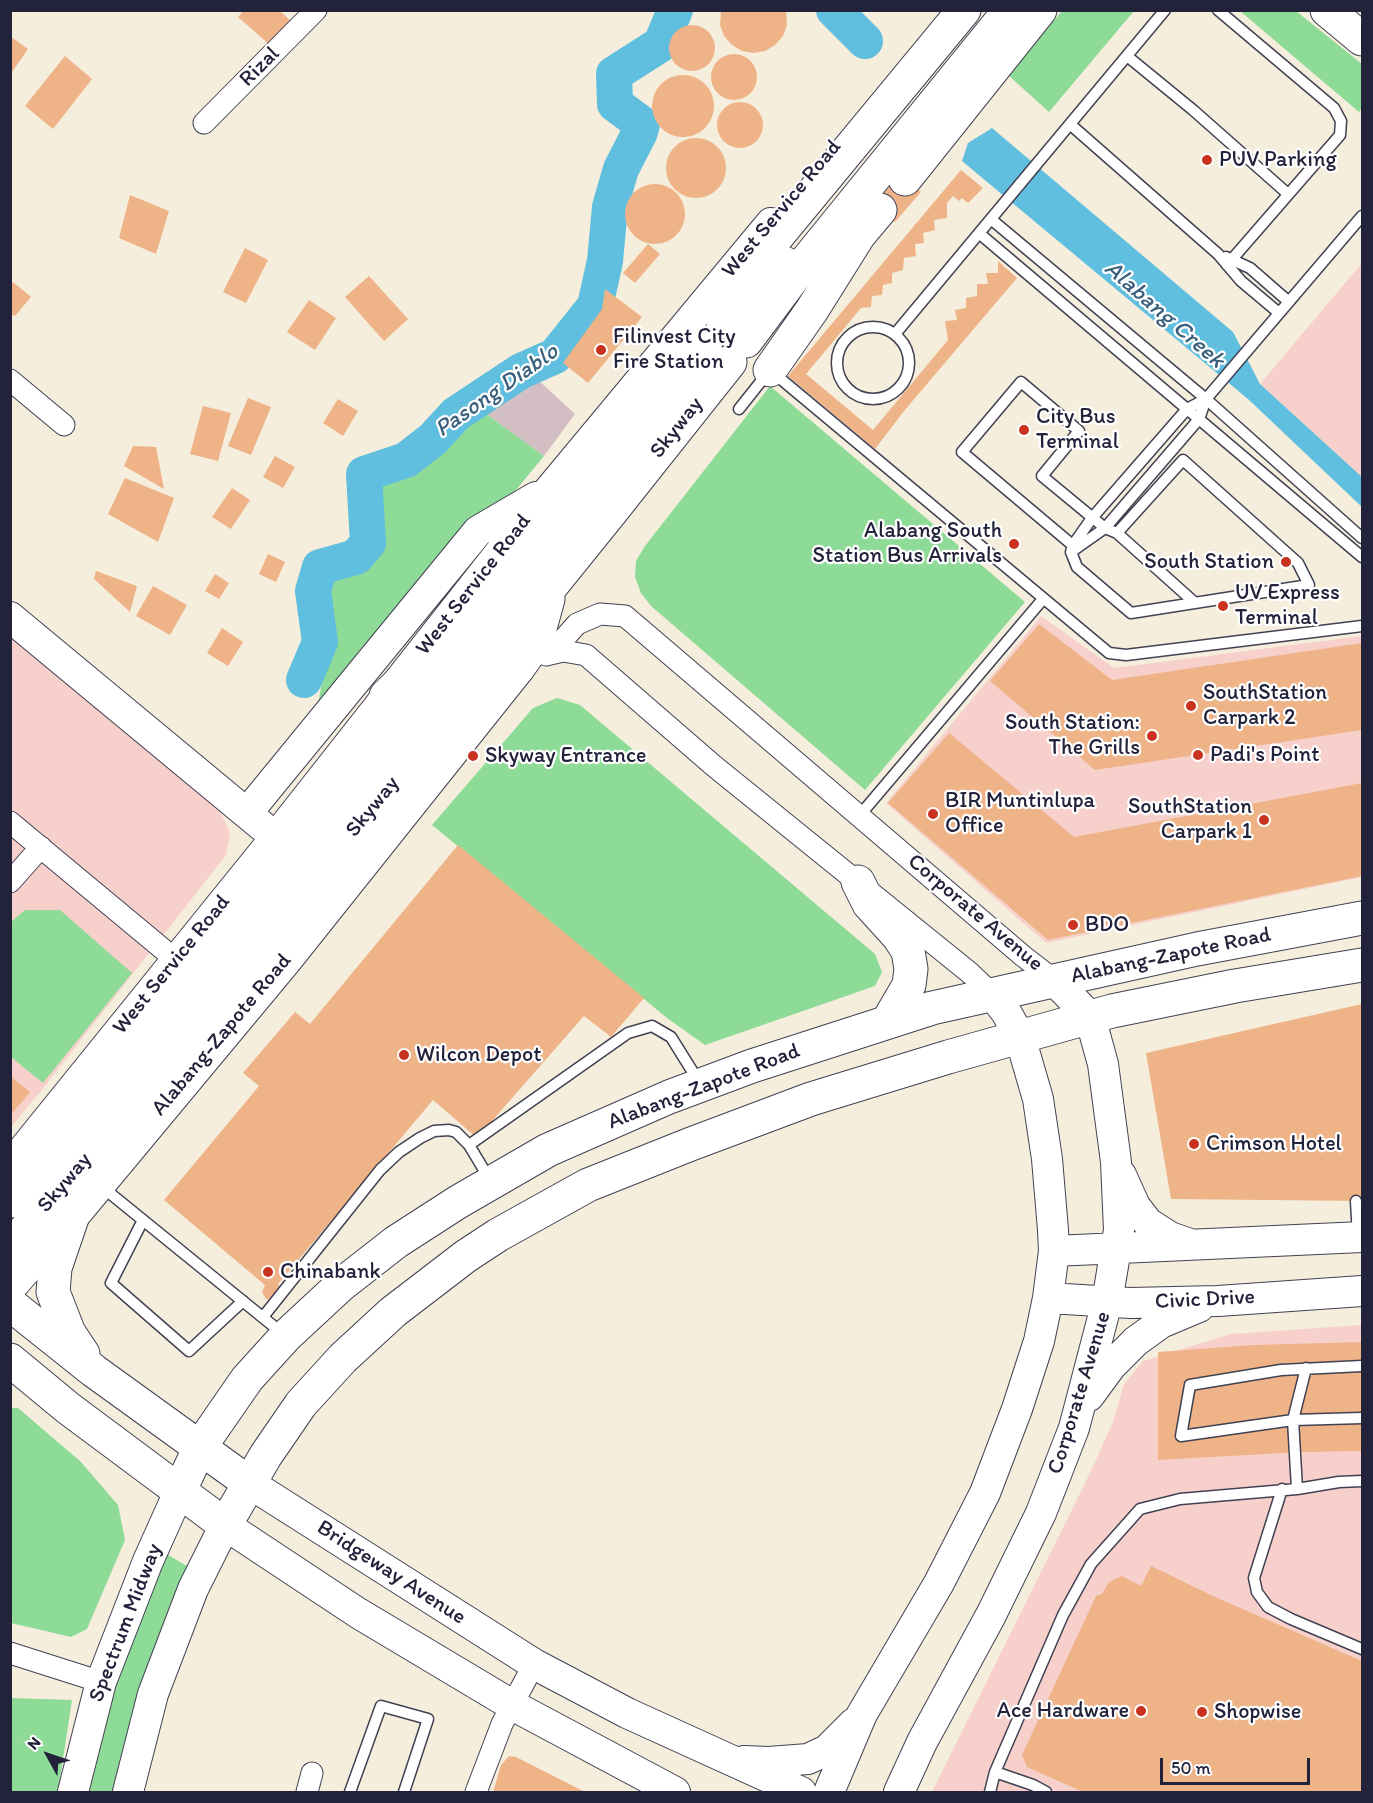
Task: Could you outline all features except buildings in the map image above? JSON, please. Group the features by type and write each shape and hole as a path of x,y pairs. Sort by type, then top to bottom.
{"main road":[{"name":"West Service Road","path":"10,1166 276,837 550,489 947,10"},
{"path":"726,342 770,245 964,10"},
{"name":"Skyway","path":"793,265 990,10"},
{"name":"Skyway","path":"10,1201 130,1059 535,558 793,265 1010,10"},
{"path":"905,179 1040,10"},
{"path":"1327,10 1362,39"},
{"path":"770,370 812,310 859,235 880,210"},
{"name":"Skyway","path":"10,1248 158,1073 552,586 726,342"},
{"path":"247,813 478,531 550,489"},
{"path":"386,696 437,647 487,586 535,558"},
{"name":"Alabang-Zapote Road","path":"10,1286 73,1215 300,941 518,668 536,643 552,586"},
{"path":"10,617 276,837"},
{"path":"858,882 869,904 899,937 908,951 911,969 909,985 888,1021"},
{"name":"Alabang-Zapote Road","path":"179,1492 200,1447 248,1379 274,1327 341,1285 396,1242 491,1182 548,1150 700,1085 888,1021 1054,980 1197,949 1362,918"},
{"name":"Alabang-Zapote Road","path":"225,1525 249,1483 301,1404 343,1358 393,1312 466,1256 498,1235 588,1185 701,1140 843,1088 1090,1017 1235,986 1362,965"},
{"name":"Corporate Avenue","path":"899,1792 922,1742 991,1615 1041,1513 1074,1428 1107,1302 1119,1230 1116,1162 1103,1064 1090,1017 1054,980"},
{"name":"Corporate Avenue","path":"829,1792 862,1714 939,1583 985,1492 1028,1375 1039,1341 1048,1298 1054,1251 1046,1150 1035,1086 1020,1037 1006,1012 992,994"},
{"path":"1116,1162 1125,1188 1148,1223 1170,1237 1195,1246"},
{"path":"73,1215 55,1268 53,1292 69,1332 94,1371"},
{"path":"1054,1251 1360,1237"},
{"name":"Civic Drive","path":"1048,1298 1107,1302 1218,1301 1362,1291"},
{"path":"1074,1428 1095,1388 1111,1366 1136,1341 1161,1323 1189,1310 1218,1301"},
{"name":"Bridgeway Avenue","path":"10,1304 94,1371 249,1483 534,1664 627,1713 801,1792"},
{"path":"10,1360 68,1408 179,1492 358,1612 512,1705 675,1792"},
{"path":"10,1386 45,1395 68,1408"},
{"name":"Spectrum Midway","path":"73,1792 101,1682 148,1561 179,1492"},
{"path":"128,1792 153,1694 193,1589 225,1525"},
{"path":"732,1760 769,1762 808,1759 827,1750 862,1714"}],"street":[{"name":"Rizal","path":"204,123 316,10"},
{"path":"10,380 64,425"},
{"name":"Corporate Avenue","path":"551,653 577,624 600,614 625,616 1054,980"},
{"name":"Corporate Avenue","path":"518,668 551,653 563,651 586,655 714,766 970,973 992,994"},
{"path":"10,822 176,960"},
{"path":"10,882 41,847"},
{"path":"10,1653 101,1682"},
{"path":"476,1792 502,1724 534,1664"}],"lane":[{"path":"896,334 1165,10"},
{"path":"1218,10 1334,108 1341,121 1340,135 1230,262"},
{"path":"1127,56 1193,110 1288,194"},
{"path":"1071,125 1218,254 1230,262 1250,268 1289,302"},
{"path":"1073,548 1104,528 1199,418 1206,399 1362,216"},
{"path":"992,220 1206,399 1362,538"},
{"path":"980,234 1362,557"},
{"path":"1230,262 1241,280 1279,314"},
{"path":"873,326 896,334 905,346 909,361 907,376 899,389 878,399 863,399 849,392 840,379 836,363 844,340 857,330 873,326"},
{"path":"739,409 770,370 1109,653 1126,656 1362,626"},
{"path":"1117,533 1183,460 1298,563 1309,585 1131,613 1077,567 1073,548 962,452 1021,382 1079,431 1042,476 1104,528 1117,533 1194,602"},
{"path":"1073,548 1092,518 1187,409 1206,399"},
{"path":"860,814 1043,599"},
{"path":"469,1145 628,1033 636,1030 652,1026 671,1037 700,1085"},
{"path":"98,1184 274,1327 380,1170 399,1152 434,1131 456,1132 469,1145 491,1182"},
{"path":"1356,1202 1360,1237"},
{"path":"143,1220 111,1283 189,1351 243,1301"},
{"path":"1362,1366 1281,1370 1190,1385 1181,1436 1293,1420 1362,1418"},
{"path":"1297,1489 1293,1420 1306,1368"},
{"path":"990,1792 995,1772 1064,1615 1091,1563 1140,1509 1180,1499 1362,1481"},
{"path":"1281,1489 1254,1578 1257,1592 1268,1607 1362,1649"},
{"path":"350,1792 381,1706 428,1719 404,1792"},
{"path":"995,1772 1046,1792"}],"shaded area":[{"path":"1362,263 1362,477 1260,384"},
{"path":"536,378 575,414 544,456 478,408"},
{"name":"South Station: The Grills","path":"1041,616 1114,668 1362,636 1362,877 1046,943 886,803"},
{"path":"11,634 220,811 230,833 226,855 11,1127"},
{"path":"1362,1325 1362,1792 932,1792 1090,1473 1113,1422 1124,1384 1143,1361 1231,1334"}],"green space":[{"path":"1062,11 1134,11 1049,112 1008,75"},
{"path":"1240,11 1296,11 1362,64 1362,108 1359,112"},
{"path":"770,386 1025,602 865,790 651,606 641,593 635,577 636,561 645,546"},
{"path":"478,408 544,456 315,734 239,798 317,710 328,648 320,578 362,560 378,541 369,476 414,465"},
{"path":"557,698 580,705 875,954 882,972 875,986 705,1045 667,1018 432,825 533,708"},
{"path":"25,910 60,910 132,973 43,1083 11,1057 11,922"},
{"path":"10,1408 18,1408 80,1461 118,1505 125,1540 87,1629 71,1637 11,1623"},
{"path":"165,1553 190,1568 116,1792 84,1792 102,1724 134,1623"},
{"path":"11,1698 72,1700 58,1792 11,1792"}],"water":[{"path":"992,128 1233,332 1260,384 1362,477 1362,507 1248,399 962,161 968,143"}],"waterway":[{"name":"Pasong Diablo","path":"304,680 320,642 313,591 320,567 356,557 368,543 364,474 406,460 433,439 456,414 521,371 555,356 595,306 605,261 610,207 621,169 642,124 615,104 614,74 661,44 675,10"},
{"name":"Alabang Creek","path":"834,10 865,41"}],"place":[{"name":"PUV Parking","path":"1207,160"},
{"name":"Filinvest City Fire Station","path":"601,350"},
{"name":"City Bus Terminal","path":"1024,430"},
{"name":"Alabang South Station Bus Arrivals","path":"1014,544"},
{"name":"South Station","path":"1286,562"},
{"name":"UV Express Terminal","path":"1223,606"},
{"name":"SouthStation Carpark 2","path":"1191,706"},
{"name":"South Station: The Grills","path":"1152,736"},
{"name":"Padi's Point","path":"1198,755"},
{"name":"Skyway Entrance","path":"473,756"},
{"name":"BIR Muntinlupa Office","path":"933,814"},
{"name":"SouthStation Carpark 1","path":"1264,820"},
{"name":"BDO","path":"1073,925"},
{"name":"Wilcon Depot","path":"404,1055"},
{"name":"Crimson Hotel","path":"1194,1144"},
{"name":"Chinabank","path":"268,1272"},
{"name":"Ace Hardware","path":"1141,1711"},
{"name":"Shopwise","path":"1202,1712"}]}
